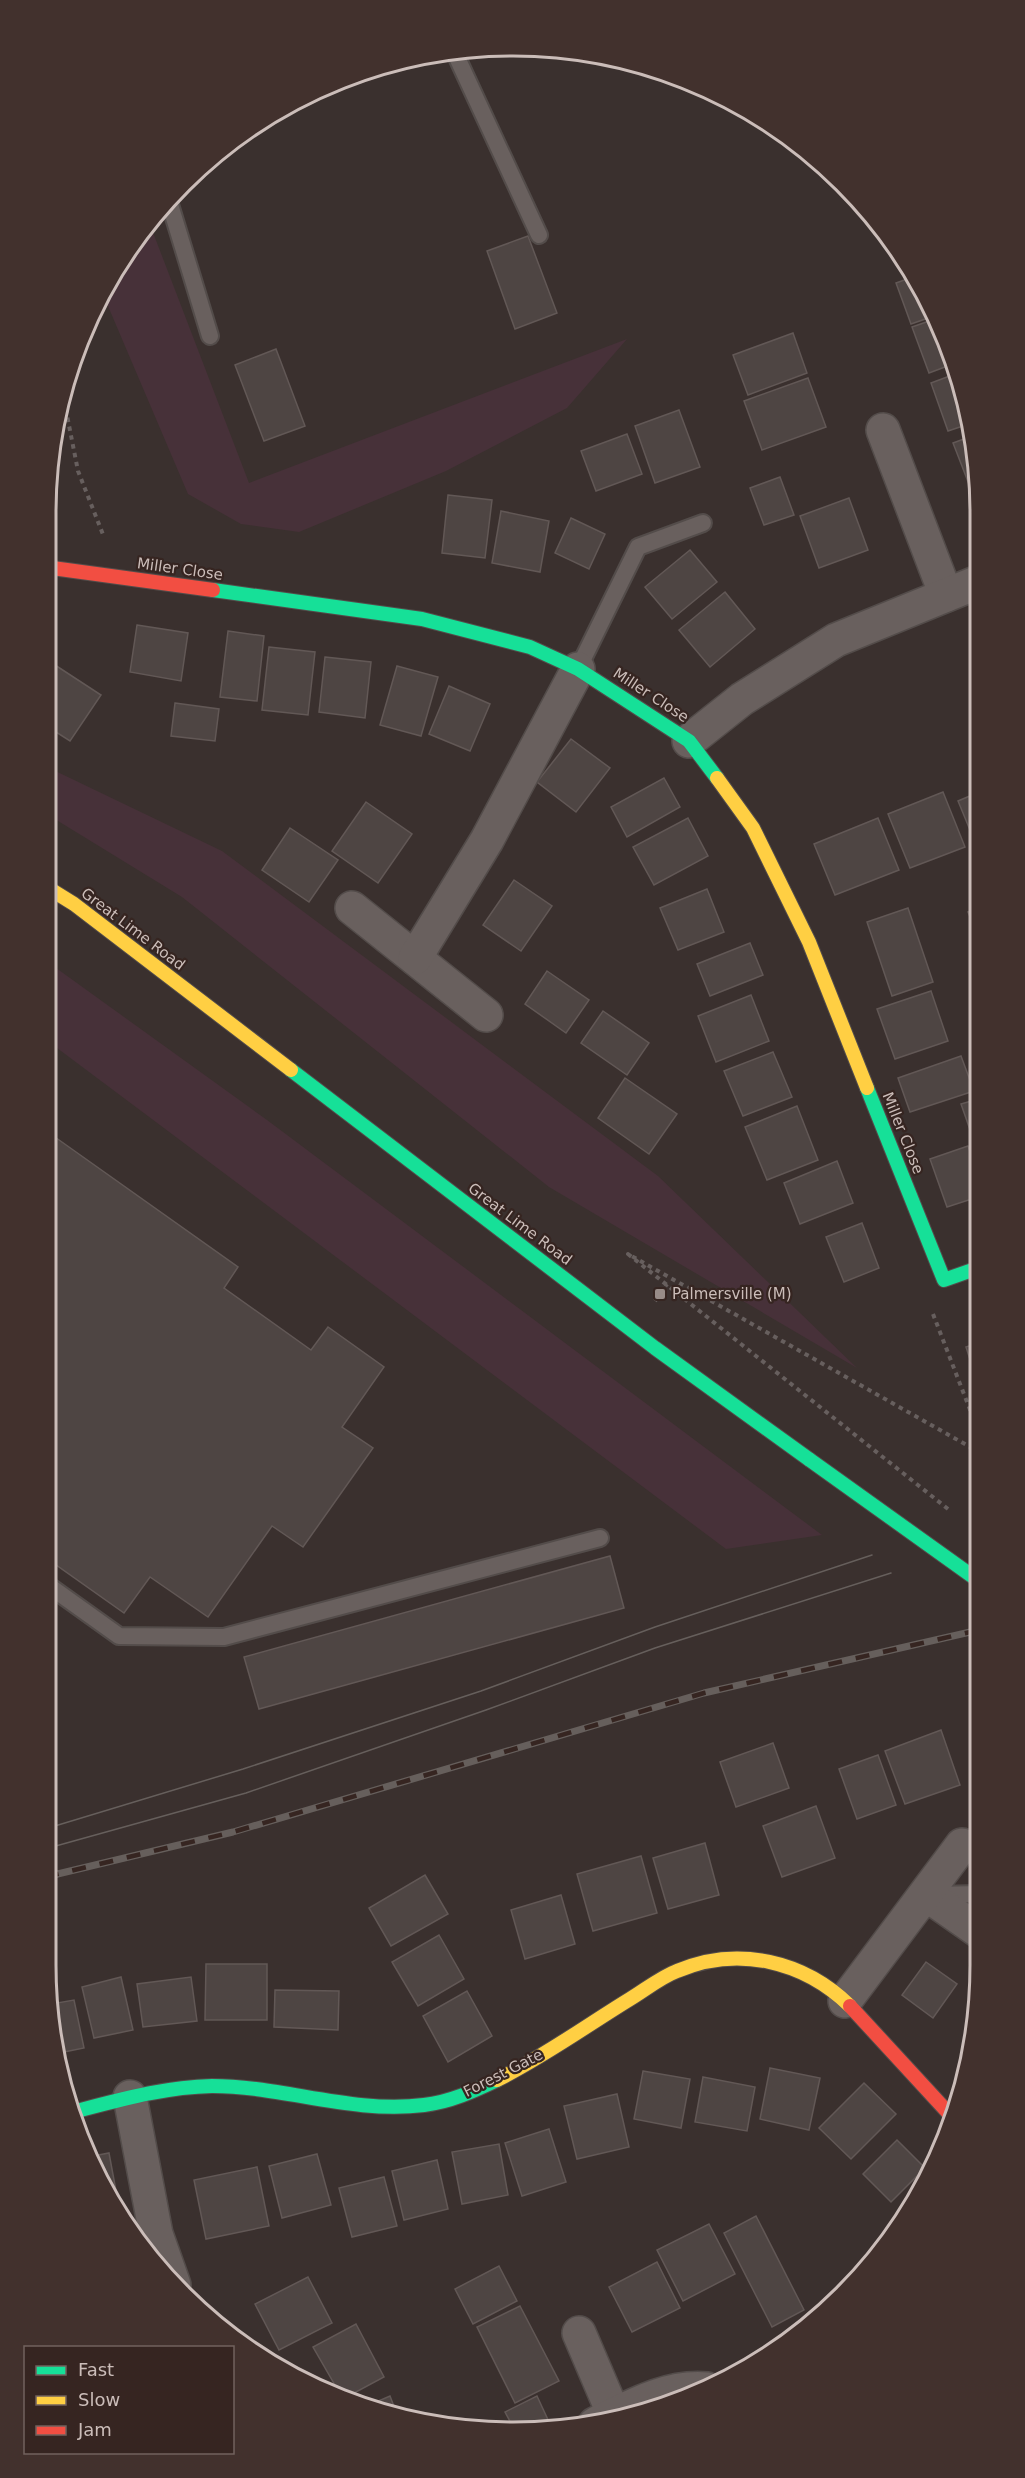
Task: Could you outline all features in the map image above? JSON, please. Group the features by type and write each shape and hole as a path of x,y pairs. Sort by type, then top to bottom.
{"street":[{"path":"883,430 946,595"},
{"name":"Miller Close","path":"56,568 422,620 530,647 578,669 651,713 689,741 753,828 809,942 945,1281"},
{"path":"689,741 742,699 836,640 970,585"},
{"path":"415,958 487,840 578,669"},
{"name":"Great Lime Road","path":"56,893 74,904 656,1348 970,1575"},
{"path":"352,908 486,1015"},
{"path":"945,1281 970,1272"},
{"path":"845,2001 927,1895 962,1845"},
{"path":"927,1895 970,1925"},
{"name":"Forest Gate","path":"79,2110 130,2097 186,2088 228,2086 368,2106 399,2108 448,2100 501,2078 676,1971 702,1961 729,1958 757,1959 784,1965 826,1986 845,2001 946,2110"},
{"path":"130,2097 156,2234 167,2265"},
{"path":"579,2333 602,2414"},
{"path":"635,2406 658,2395 687,2388"}],"lane":[{"path":"457,59 539,235"},
{"path":"171,209 210,336"},
{"path":"578,669 639,548 703,523"},
{"path":"56,1591 120,1636 224,1637 600,1538"},
{"path":"927,1895 970,1894"}],"path":[{"path":"66,413 78,471 119,577"},
{"path":"951,1511 628,1254 970,1447"},
{"path":"945,1281 932,1311 970,1409"}],"shaded area":[{"path":"152,231 249,483 627,339 567,408 446,471 299,532 241,524 188,494 107,303"},
{"path":"56,771 222,851 658,1176 857,1368 549,1187 182,897 56,820"},
{"path":"56,968 267,1120 822,1535 726,1549 56,1047"}],"building":[{"path":"528,236 557,313 515,329 487,251"},
{"path":"905,280 926,319 911,324 896,283"},
{"path":"927,322 945,367 929,373 912,327"},
{"path":"793,333 807,373 748,395 733,355"},
{"path":"276,349 305,426 264,441 235,365"},
{"path":"948,376 962,426 948,431 931,383"},
{"path":"808,378 826,427 762,450 744,401"},
{"path":"679,410 700,467 655,483 635,426"},
{"path":"627,434 642,474 596,491 581,451"},
{"path":"964,439 969,484 953,443"},
{"path":"780,477 794,515 764,525 750,488"},
{"path":"448,495 492,500 485,558 442,553"},
{"path":"849,498 868,550 819,568 800,516"},
{"path":"501,511 549,521 540,572 492,563"},
{"path":"571,518 605,534 589,569 555,553"},
{"path":"690,550 717,582 672,619 645,587"},
{"path":"725,592 755,629 710,667 679,630"},
{"path":"137,625 188,633 181,681 130,672"},
{"path":"228,631 264,636 257,701 220,697"},
{"path":"269,647 315,652 308,715 262,710"},
{"path":"325,657 371,662 365,718 319,712"},
{"path":"56,666 101,695 70,741 56,732"},
{"path":"397,666 438,677 421,736 380,725"},
{"path":"449,686 490,704 470,751 429,734"},
{"path":"175,703 219,709 215,741 171,736"},
{"path":"571,739 610,768 576,812 537,782"},
{"path":"664,778 680,807 627,837 611,807"},
{"path":"943,792 965,847 910,868 888,814"},
{"path":"970,796 970,830 958,801"},
{"path":"366,802 412,834 378,883 332,851"},
{"path":"688,818 708,856 654,885 633,847"},
{"path":"878,818 899,870 835,895 814,844"},
{"path":"290,828 338,860 309,902 262,870"},
{"path":"514,880 552,906 521,951 483,925"},
{"path":"707,889 724,932 678,950 660,908"},
{"path":"908,908 933,982 892,996 867,922"},
{"path":"750,943 763,975 710,996 697,964"},
{"path":"547,971 589,1000 566,1033 525,1004"},
{"path":"931,991 948,1041 895,1059 877,1009"},
{"path":"751,995 769,1041 716,1062 698,1016"},
{"path":"603,1011 649,1043 627,1075 581,1043"},
{"path":"773,1052 792,1097 743,1116 724,1071"},
{"path":"961,1056 970,1080 970,1092 910,1112 898,1078"},
{"path":"625,1078 677,1114 649,1154 598,1118"},
{"path":"970,1101 970,1130 961,1104"},
{"path":"797,1106 818,1160 767,1180 745,1127"},
{"path":"56,1138 238,1267 224,1288 311,1350 328,1327 384,1367 342,1427 373,1448 303,1547 272,1526 208,1617 150,1577 124,1613 56,1565"},
{"path":"968,1146 970,1200 947,1207 930,1159"},
{"path":"837,1161 853,1203 800,1224 784,1183"},
{"path":"862,1223 879,1268 844,1282 826,1237"},
{"path":"970,1346 970,1360 966,1347"},
{"path":"610,1556 624,1608 259,1709 244,1657"},
{"path":"941,1730 960,1785 905,1804 885,1751"},
{"path":"773,1743 789,1788 736,1807 720,1762"},
{"path":"878,1755 896,1805 857,1819 839,1769"},
{"path":"816,1806 835,1858 782,1877 763,1826"},
{"path":"705,1843 719,1895 668,1909 653,1858"},
{"path":"641,1856 657,1913 593,1931 577,1874"},
{"path":"425,1875 448,1914 391,1946 369,1908"},
{"path":"561,1895 575,1944 525,1959 511,1910"},
{"path":"439,1935 464,1979 418,2006 392,1962"},
{"path":"926,1962 957,1984 933,2018 902,1995"},
{"path":"206,1964 267,1964 267,2020 205,2020"},
{"path":"121,1977 133,2030 94,2038 82,1987"},
{"path":"191,1977 197,2021 143,2027 137,1984"},
{"path":"275,1990 339,1991 338,2030 274,2027"},
{"path":"467,1991 492,2036 448,2062 423,2016"},
{"path":"74,2000 84,2048 64,2052 57,2003"},
{"path":"770,2068 820,2078 809,2130 760,2119"},
{"path":"643,2071 690,2079 681,2128 634,2119"},
{"path":"703,2077 755,2087 747,2131 695,2122"},
{"path":"864,2083 896,2114 851,2159 819,2128"},
{"path":"617,2094 629,2147 577,2159 564,2106"},
{"path":"549,2129 566,2182 522,2196 505,2143"},
{"path":"897,2140 923,2166 918,2174 891,2202 863,2174"},
{"path":"499,2144 508,2195 462,2204 452,2152"},
{"path":"109,2153 116,2193 103,2168 97,2155"},
{"path":"317,2154 331,2205 282,2218 269,2166"},
{"path":"437,2160 448,2209 404,2220 392,2171"},
{"path":"257,2167 269,2226 206,2239 194,2180"},
{"path":"384,2177 397,2226 352,2237 339,2188"},
{"path":"756,2216 804,2310 772,2327 724,2233"},
{"path":"709,2224 735,2274 683,2301 657,2250"},
{"path":"657,2262 680,2308 632,2332 609,2287"},
{"path":"499,2266 517,2301 473,2324 455,2289"},
{"path":"308,2277 332,2323 279,2350 255,2304"},
{"path":"520,2306 559,2381 515,2403 477,2327"},
{"path":"356,2324 384,2377 353,2393 338,2388 313,2347"},
{"path":"390,2396 394,2407 394,2407 377,2402"},
{"path":"537,2396 549,2421 510,2422 505,2412"}],"tram line":[{"path":"56,1826 243,1769 481,1691 655,1627 872,1555"},
{"path":"56,1846 246,1793 486,1710 655,1648 891,1573"}],"railway":[{"path":"56,1874 233,1832 704,1693 970,1632"}],"traffic: fast":[{"path":"213,590 422,619 530,647 578,669 689,741 717,778"},
{"path":"291,1070 655,1348 810,1460"},
{"path":"867,1088 944,1280 970,1271"},
{"path":"810,1460 970,1575"},
{"path":"79,2110 158,2092 212,2086 239,2087 344,2103 397,2107 434,2104 471,2092 497,2080"}],"traffic: slow":[{"path":"717,778 753,828 809,942 867,1088"},
{"path":"56,893 74,904 291,1070"},
{"path":"497,2080 548,2051 665,1977 700,1963 723,1959 746,1959 791,1968 812,1978 850,2006"}],"traffic: jam":[{"path":"56,569 213,590"},
{"path":"850,2006 946,2110"}],"place":[{"name":"Palmersville (M)","path":"660,1294"}]}
